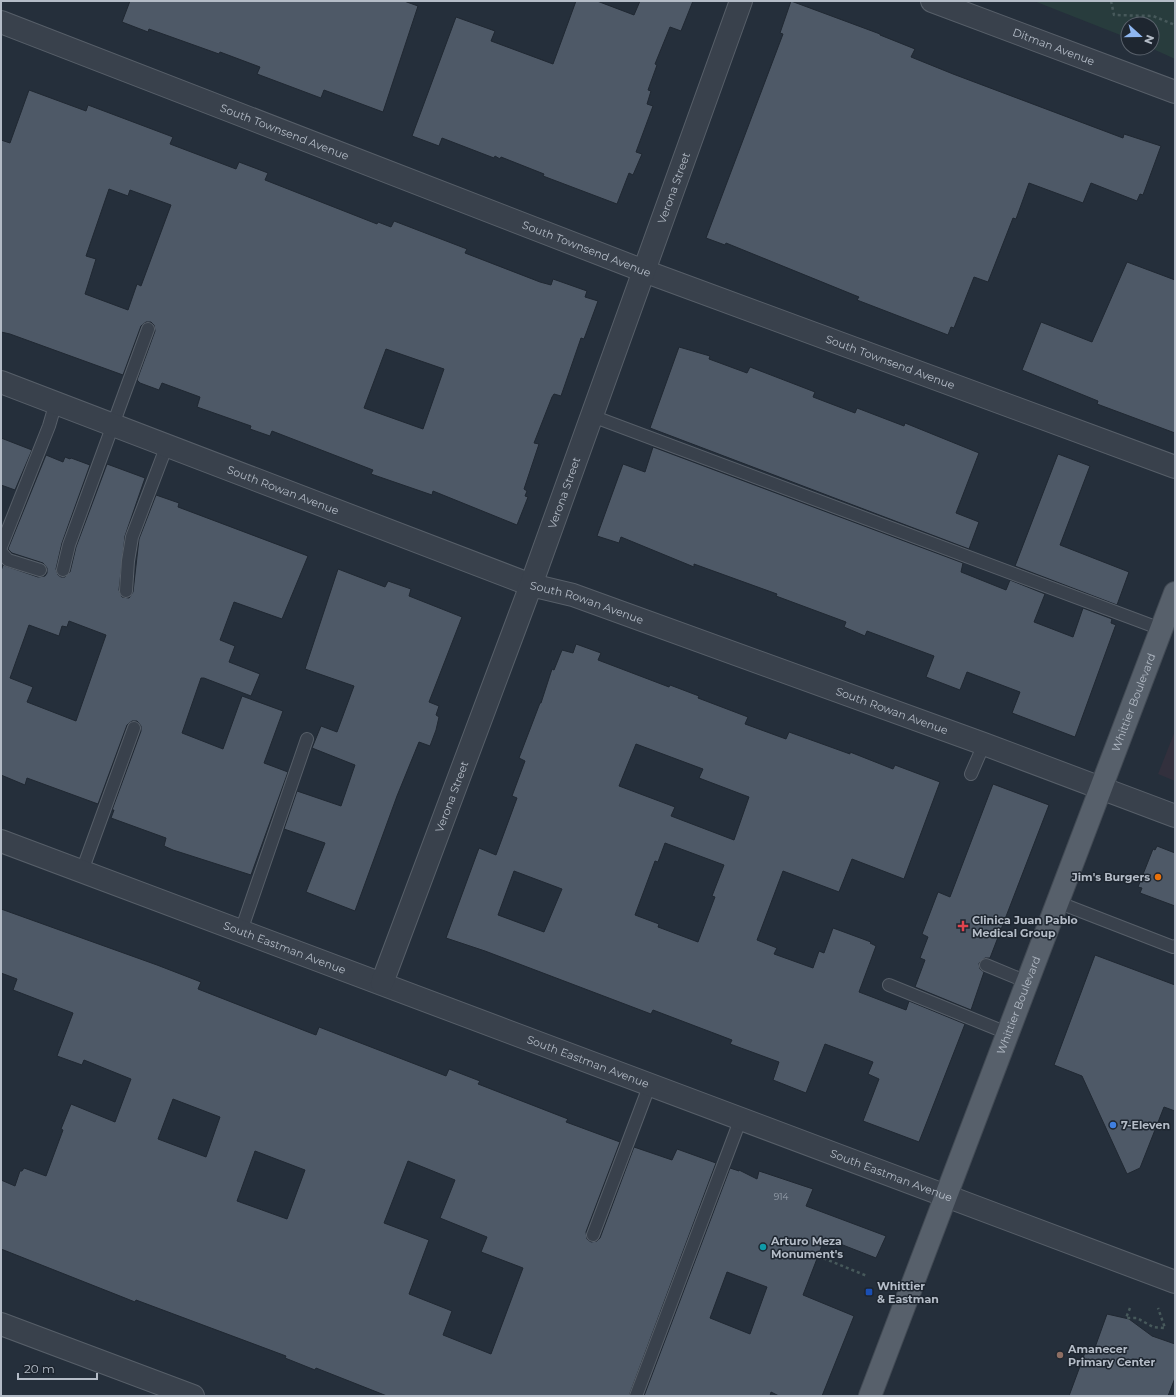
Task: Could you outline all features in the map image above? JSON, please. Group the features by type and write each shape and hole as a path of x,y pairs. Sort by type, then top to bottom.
{"main road":[{"name":"Whittier Boulevard","path":"870,1396 1100,787 1175,593"}],"street":[{"name":"Verona Street","path":"382,983 531,585 742,1"},
{"name":"Ditman Avenue","path":"932,1 1175,92"},
{"name":"South Townsend Avenue","path":"1,22 644,270 1175,467"},
{"name":"South Rowan Avenue","path":"1,382 531,585 573,595 984,744 1175,816"},
{"name":"South Eastman Avenue","path":"1,841 1175,1282"},
{"path":"1,1324 193,1396"}],"lane":[{"path":"63,570 69,545 148,329"},
{"path":"1,547 49,426 56,402"},
{"path":"592,416 1161,629"},
{"path":"126,591 128,561 132,536 168,445"},
{"path":"1,552 8,560 40,570"},
{"path":"82,871 134,728"},
{"path":"241,931 307,739"},
{"path":"971,774 984,744"},
{"path":"1057,902 1173,947 1175,946"},
{"path":"986,965 1027,982"},
{"path":"889,985 1007,1033"},
{"path":"593,1235 650,1084"},
{"path":"636,1396 741,1118"}],"path":[{"path":"1111,1 1114,15 1153,16 1175,25"},
{"path":"818,1256 867,1276"},
{"path":"1130,1308 1126,1318 1137,1318 1153,1327 1165,1328 1158,1308"}],"shaded area":[{"path":"1175,731 1175,781 1158,774"}],"green space":[{"path":"1034,1 1175,1 1175,59 1160,52 1160,16 1120,16 1120,35"}],"building":[{"path":"130,1 404,1 418,6 383,112 324,90 321,98 257,74 260,67 220,52 219,54 149,29 148,32 122,22"},
{"path":"576,1 597,1 634,15 640,1 693,1 681,31 670,27 655,64 657,65 648,90 651,91 647,104 653,106 636,152 642,154 633,175 629,173 617,204 543,176 544,174 501,157 500,159 495,156 494,158 442,138 439,146 412,136 456,17 495,31 491,41 553,64"},
{"path":"791,1 880,34 915,49 911,57 953,74 1123,138 1124,134 1161,146 1143,195 1140,194 1137,201 1091,183 1083,203 1029,183 1016,219 1013,218 988,282 974,277 954,328 951,327 948,335 857,300 859,297 726,243 725,245 706,238 783,34 780,33"},
{"path":"29,90 86,111 88,105 173,137 170,144 236,169 239,162 268,173 265,180 377,224 378,222 391,227 394,221 467,249 465,253 540,282 551,285 553,279 587,291 585,297 598,301 584,339 581,338 561,396 554,394 552,397 534,443 539,444 524,489 527,491 525,496 528,497 517,525 433,491 432,495 371,474 373,470 272,431 270,436 250,429 251,426 197,407 200,397 162,383 159,390 140,383 137,380 155,331 154,325 151,322 146,322 141,326 123,375 1,332 1,140 10,143","holes":["109,189 128,196 130,190 171,205 141,286 137,284 128,310 85,294 96,259 86,256","386,349 444,369 423,429 364,408"]},
{"path":"1127,262 1175,280 1175,433 1097,404 1098,401 1022,370 1041,322 1092,342"},
{"path":"679,347 710,356 709,359 747,373 750,367 815,392 813,397 855,413 857,408 904,426 905,423 979,453 956,513 979,522 969,549 650,428"},
{"path":"1,438 32,450 15,490 1,485"},
{"path":"653,447 963,563 961,572 1006,590 1010,580 1045,594 1034,622 1073,637 1083,608 1112,619 1111,623 1116,625 1075,737 1012,713 1020,692 967,672 960,690 926,677 934,656 867,631 865,636 844,627 846,622 776,596 777,594 694,564 694,567 621,537 619,543 597,536 623,464 645,472"},
{"path":"1058,454 1090,466 1060,545 1129,572 1117,605 1015,566"},
{"path":"46,455 63,462 65,457 90,465 62,543 56,569 58,575 61,577 65,577 70,572 76,547 107,464 145,478 125,536 119,590 122,597 129,598 133,592 139,539 156,495 179,503 178,507 308,556 282,619 234,602 220,640 235,646 229,662 260,674 251,696 201,678 182,733 223,749 242,696 283,711 264,763 288,772 251,875 173,850 164,846 166,838 111,818 114,810 112,810 141,731 141,726 137,721 132,721 127,725 98,804 27,778 25,785 1,775 1,571 3,565 38,577 45,576 47,573 47,568 43,563 12,553 8,549","holes":["69,621 106,635 76,721 27,702 33,687 10,678 29,625 59,636 62,626 67,627"]},
{"path":"338,569 385,587 388,581 411,589 409,596 462,617 429,702 439,706 436,715 439,717 436,730 430,746 419,742 397,796 355,911 306,892 325,843 284,829 297,791 341,806 355,765 312,748 321,726 337,732 354,686 305,669"},
{"path":"576,644 601,653 598,660 669,687 670,685 699,696 698,698 748,717 745,724 786,739 789,732 850,754 850,752 893,769 895,765 940,782 904,879 852,859 839,892 783,871 757,940 777,948 774,954 813,968 819,951 824,953 833,928 871,942 870,943 876,946 859,992 906,1010 909,1001 965,1024 919,1142 863,1121 879,1079 868,1074 873,1062 825,1044 806,1093 773,1080 779,1062 730,1044 732,1040 653,1010 651,1014 485,951 446,938 479,848 496,855 517,798 512,796 525,761 519,758 541,703 552,669 554,670 562,650 573,653","holes":["636,744 703,769 699,778 749,797 734,840 671,816 675,807 619,786","665,843 724,865 712,896 715,897 698,942 658,927 659,924 635,915 655,861 658,862","514,871 562,889 544,932 498,915"]},
{"path":"993,784 1049,805 990,958 985,958 979,963 980,969 984,972 971,1010 915,987 925,960 920,958 928,937 922,934 938,892 950,897"},
{"name":"Jim's Burgers","path":"1157,846 1175,853 1175,906 1140,893 1142,888 1138,887 1153,849 1155,850"},
{"path":"1,909 201,982 198,989 316,1035 319,1027 446,1076 449,1069 480,1081 478,1084 568,1119 566,1122 620,1142 586,1232 587,1239 591,1242 597,1241 600,1238 634,1147 672,1160 677,1149 716,1163 629,1396 387,1396 316,1368 315,1370 285,1358 286,1356 136,1300 135,1302 1,1249 1,1180 15,1186 20,1171 24,1168 46,1176 63,1130 61,1129 71,1104 115,1122 131,1079 84,1060 82,1065 57,1056 73,1013 13,990 17,979 1,973","holes":["173,1099 220,1117 206,1157 158,1139","255,1151 305,1170 287,1219 237,1201","408,1161 455,1180 440,1218 487,1237 481,1252 523,1268 491,1354 443,1335 452,1311 409,1294 429,1240 384,1223"]},
{"path":"1095,955 1175,985 1175,1111 1164,1107 1140,1168 1127,1174 1082,1076 1054,1065"},
{"path":"730,1168 739,1170 757,1179 759,1171 813,1189 806,1206 886,1236 876,1258 825,1238 803,1295 854,1316 822,1396 779,1396 771,1392 770,1396 644,1396","holes":["727,1272 767,1287 750,1334 710,1318"]},
{"path":"1107,1314 1129,1319 1152,1336 1175,1344 1175,1378 1168,1396 1069,1396 1086,1350 1093,1353"}],"place":[{"name":"Jim's Burgers","path":"1158,877"},
{"name":"Clinica Juan Pablo Medical Group","path":"963,926"},
{"name":"7-Eleven","path":"1113,1125"},
{"name":"Arturo Meza Monument's","path":"763,1247"},
{"name":"Whittier & Eastman","path":"869,1292"},
{"name":"Amanecer Primary Center","path":"1060,1355"}]}
